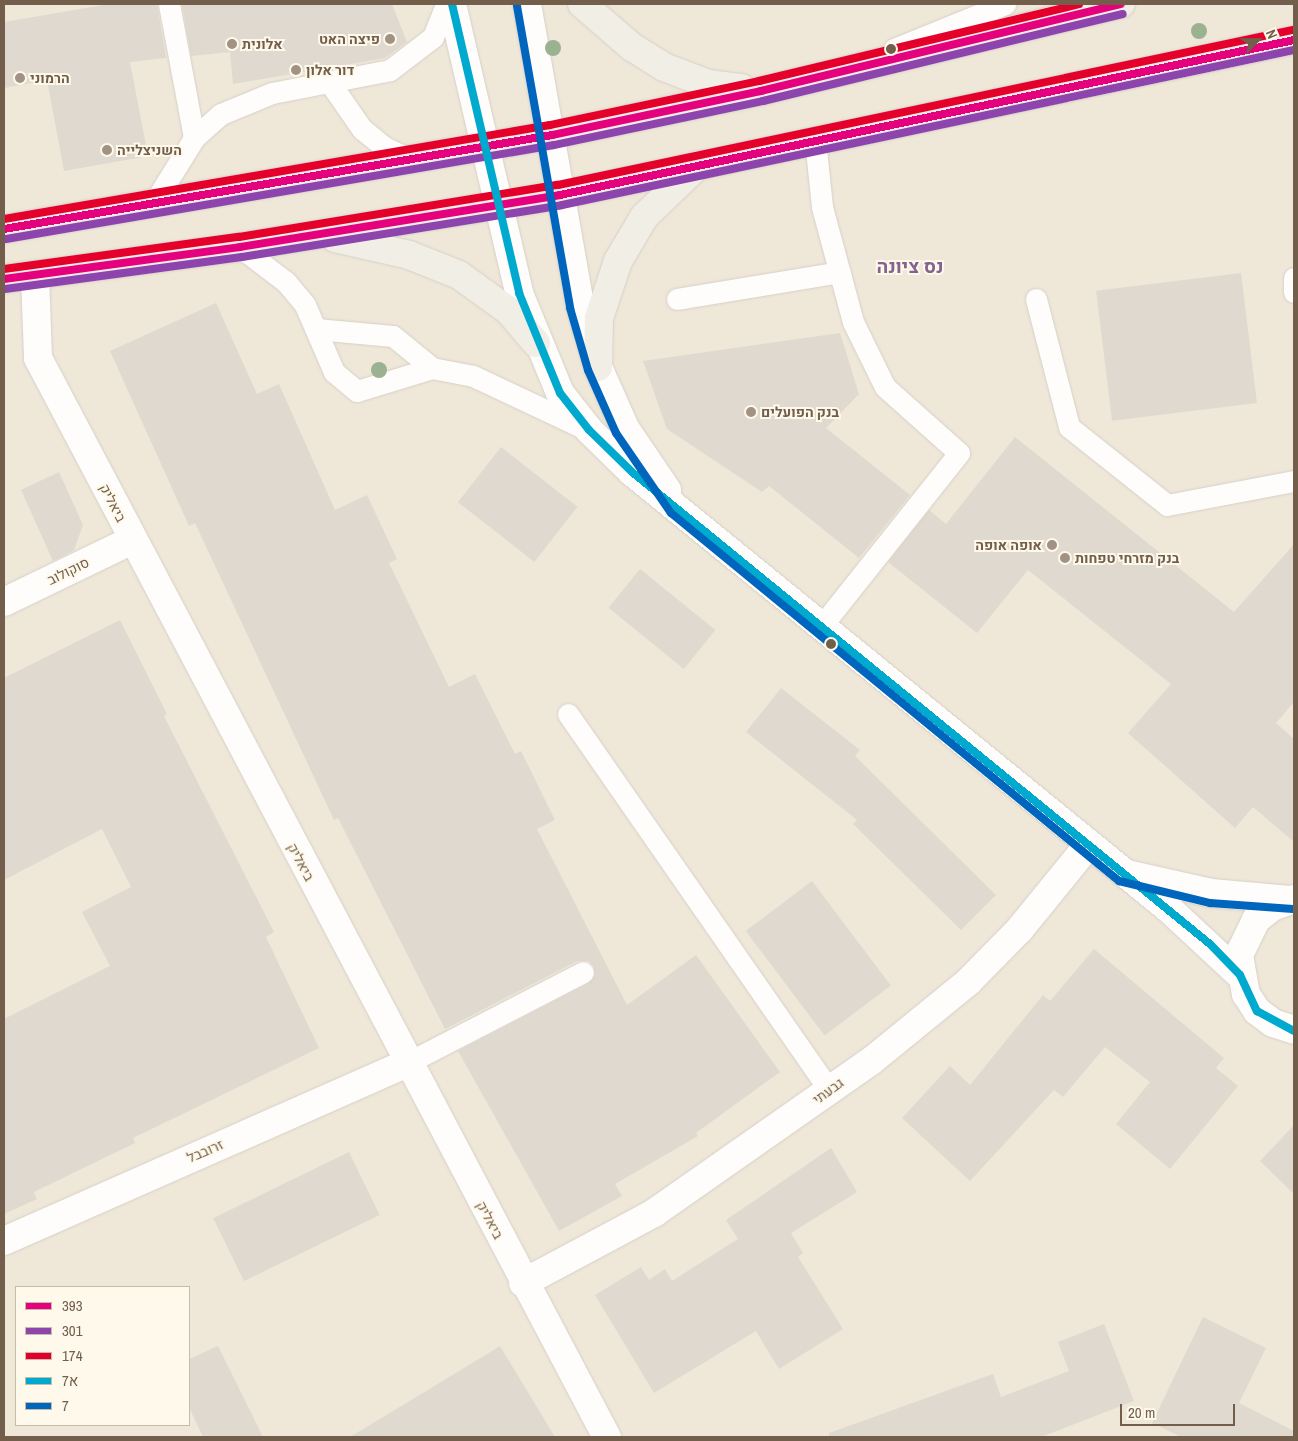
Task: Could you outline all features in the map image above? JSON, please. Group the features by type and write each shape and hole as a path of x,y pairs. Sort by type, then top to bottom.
{"main road":[{"path":"582,4 632,47 664,67 708,84 761,91"},
{"path":"4,229 155,201 552,135 761,91 1121,4"},
{"path":"4,279 240,248 560,194 1294,40"},
{"path":"598,367 599,318 618,260 644,217 699,164"},
{"path":"316,235 442,266 482,287 536,343"}],"street":[{"path":"452,4 485,146 496,205 536,343 560,393 589,430 632,472 823,624 1124,873 1240,975 1257,1011 1293,1031"},
{"path":"527,4 552,135 560,194 580,306 598,367 625,428 678,508"},
{"name":"ביאליק","path":"35,275 38,358 523,1283 607,1437"},
{"name":"סוקולוב","path":"4,602 132,540"},
{"name":"גבעתי","path":"523,1283 654,1213 829,1090 968,982 1020,929 1089,844"},
{"path":"1124,873 1211,893 1292,900"},
{"path":"1240,975 1245,936 1256,920 1292,900"},
{"name":"זרובבל","path":"4,1241 407,1063"}],"lane":[{"path":"169,4 194,138"},
{"path":"155,201 194,138 221,114 272,92 375,76 408,59 433,37 446,4"},
{"path":"835,73 1005,4"},
{"path":"330,83 362,129 384,147 410,160"},
{"path":"815,140 822,207 853,322 884,387 959,453 823,624"},
{"path":"240,248 286,282 305,305 334,372 357,391 432,368 473,376 589,430"},
{"path":"677,300 840,272"},
{"path":"1036,299 1069,427 1167,505 1294,481"},
{"path":"316,330 393,336 432,368"},
{"path":"568,714 829,1090"},
{"path":"407,1063 583,972"}],"shaded area":[{"name":"נס ציונה","path":"4,4 1294,4 1294,1437 4,1437"}],"building":[{"path":"109,4 157,4 166,58 130,62 148,156 64,171 47,80 4,88 4,22"},
{"path":"182,4 392,4 407,42 385,58 233,84 230,52 191,56"},
{"path":"1241,273 1257,403 1112,421 1096,291"},
{"path":"216,303 257,394 279,384 335,510 367,495 397,559 389,563 449,687 475,674 515,754 521,751 555,820 537,829 627,1005 696,955 780,1072 696,1133 698,1136 615,1184 622,1196 559,1231 458,1051 589,983 594,967 589,961 577,961 445,1029 338,818 334,820 195,523 189,526 110,351"},
{"name":"בנק הפועלים","path":"840,333 859,394 826,428 910,495 859,558 769,486 762,492 667,429 643,361"},
{"path":"1015,437 1234,612 1294,544 1294,702 1276,723 1294,739 1294,842 1253,807 1235,828 1128,733 1171,684 1028,570 977,633 888,562 929,510 946,524"},
{"path":"501,447 577,507 534,562 458,502"},
{"path":"59,472 83,525 74,550 53,561 21,490"},
{"path":"640,569 715,630 684,669 609,608"},
{"path":"120,620 167,714 164,716 274,932 266,937 319,1048 133,1138 135,1143 34,1192 37,1199 4,1214 4,1019 110,966 82,912 131,887 102,829 4,880 4,678"},
{"path":"781,688 860,750 855,756 996,895 961,930 853,824 857,820 746,732"},
{"path":"812,881 891,986 825,1036 746,931"},
{"path":"1094,949 1224,1058 1216,1068 1238,1086 1170,1169 1116,1124 1150,1082 1105,1047 1063,1097 1054,1090 970,1181 902,1118 950,1066 970,1085 1043,995 1050,1001"},
{"path":"1294,1125 1294,1194 1260,1161"},
{"path":"831,1148 857,1192 791,1233 803,1253 798,1257 843,1329 779,1369 756,1331 654,1393 595,1295 641,1267 649,1280 665,1269 672,1281 738,1239 726,1220"},
{"path":"349,1152 380,1215 244,1281 213,1218"},
{"path":"1203,1317 1266,1348 1239,1403 1294,1431 1294,1437 1181,1437 1152,1423"},
{"path":"1104,1324 1134,1401 1041,1437 829,1437 829,1433 993,1374 1001,1397 1069,1371 1058,1342"},
{"path":"218,1346 263,1437 203,1437 190,1409 190,1359"},
{"path":"500,1346 555,1437 350,1437 441,1382"}],"transit line":[{"name":"7א","path":"452,4 519,293 560,393 589,430 632,472 1210,944 1240,975 1257,1011 1294,1031"},
{"name":"174","path":"4,219 550,125 759,81 1079,4"},
{"name":"393","path":"4,229 552,135 761,91 1121,4"},
{"name":"7","path":"517,6 570,308 588,370 616,433 671,513 1119,881 1210,903 1293,909"},
{"name":"301","path":"6,239 554,145 763,101 1123,14"},
{"name":"174","path":"4,269 239,237 558,185 1292,30"},
{"name":"393","path":"4,279 240,247 560,195 1294,40"},
{"name":"301","path":"5,289 242,257 562,205 1294,50"}],"place":[{"name":"פיצה האט","path":"390,39"},
{"name":"אלונית","path":"232,44"},
{"name":"דור אלון","path":"296,70"},
{"name":"הרמוני","path":"20,78"},
{"name":"השניצלייה","path":"107,150"},
{"name":"בנק הפועלים","path":"751,412"},
{"name":"אופה אופה","path":"1052,545"},
{"name":"בנק מזרחי טפחות","path":"1065,558"}],"district":[{"name":"נס ציונה","path":"910,267"}]}
